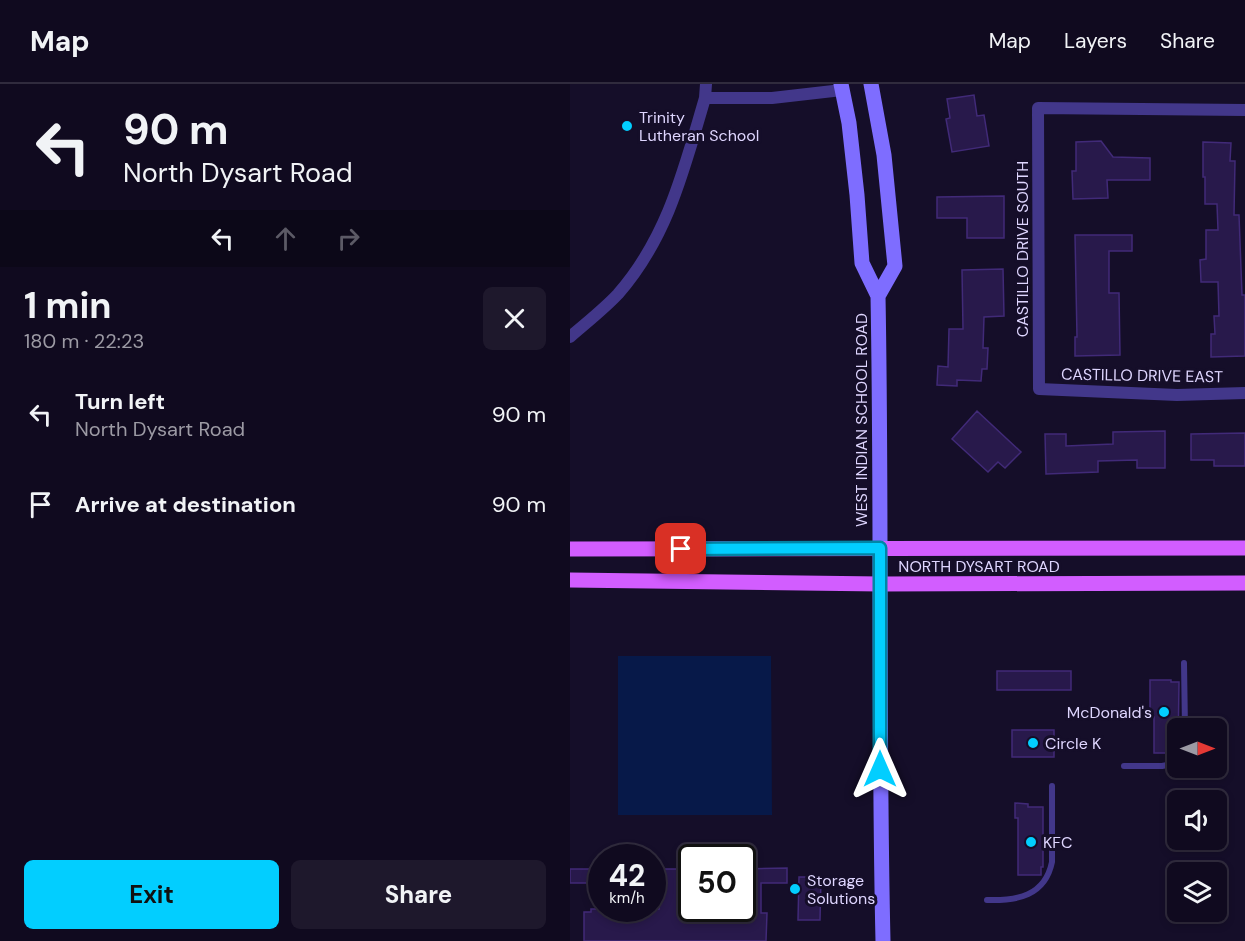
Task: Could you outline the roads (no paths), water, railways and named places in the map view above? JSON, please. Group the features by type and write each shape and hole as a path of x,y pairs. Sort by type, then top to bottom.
{"main road":[{"name":"WEST INDIAN SCHOOL ROAD","path":"871,84 884,155 895,266 879,296"},
{"name":"WEST INDIAN SCHOOL ROAD","path":"842,87 854,164 862,263 879,296 880,826 883,941"},
{"name":"NORTH DYSART ROAD","path":"570,549 1245,548"},
{"name":"NORTH DYSART ROAD","path":"570,580 881,584 1245,583"}],"street":[{"path":"570,337 618,294 651,247 677,194 705,98 706,84"},
{"path":"705,98 772,98 842,87"},
{"name":"CASTILLO DRIVE SOUTH","path":"1039,389 1038,108 1245,110"},
{"name":"CASTILLO DRIVE EAST","path":"1039,389 1166,394 1245,393"}],"lane":[{"path":"1184,663 1185,718"},
{"path":"1124,766 1167,765"},
{"path":"987,900 1025,896 1044,883 1050,873 1052,786"}],"water":[{"path":"618,656 771,656 772,815 618,815"}],"place":[{"name":"Trinity Lutheran School","path":"627,126"},
{"name":"McDonald's","path":"1164,712"},
{"name":"Circle K","path":"1033,743"},
{"name":"KFC","path":"1031,842"},
{"name":"Storage Solutions","path":"795,889"}]}
